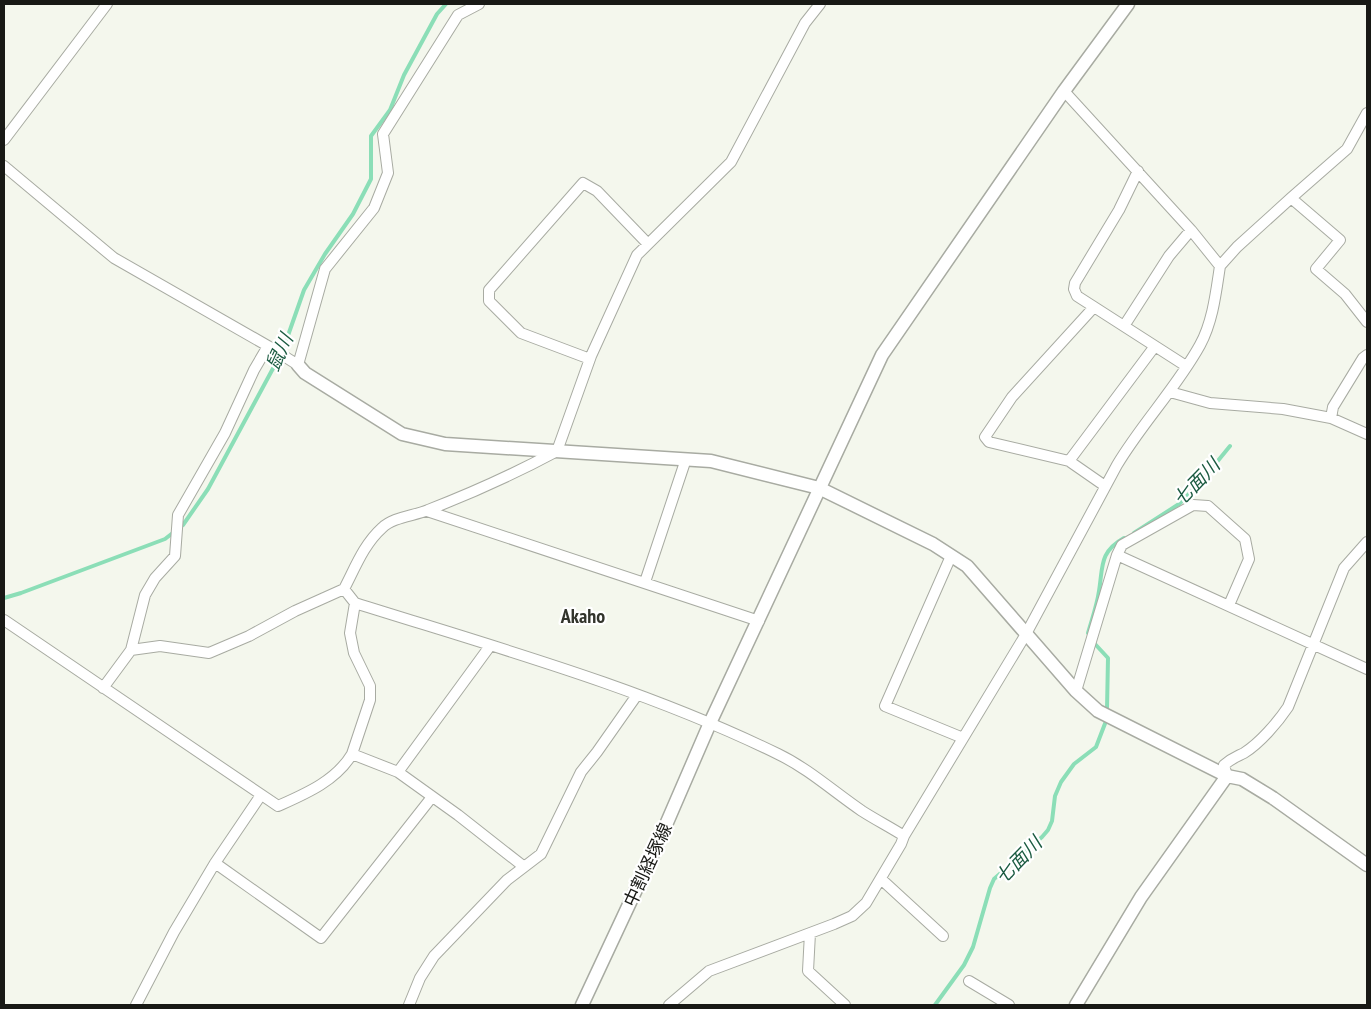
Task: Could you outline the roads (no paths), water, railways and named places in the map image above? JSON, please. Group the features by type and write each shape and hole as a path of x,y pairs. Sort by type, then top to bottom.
{"street":[{"path":"4,140 106,4"},
{"path":"293,362 324,269 374,208 388,173 383,134 458,15 480,4"},
{"path":"131,650 160,646 209,653 249,636 344,589 364,550 381,528 388,523 427,511 532,465 557,451 590,359 637,255 731,162 805,23 820,4"},
{"name":"中割経塚線","path":"582,1005 662,834 710,723 882,355 1064,90 1128,4"},
{"path":"1064,90 1191,230 1220,266"},
{"path":"669,1005 709,971 852,916 866,903 904,836 1026,634 1105,486 1128,447 1170,392 1201,344 1212,313 1220,266 1237,247 1347,149 1367,113"},
{"path":"4,166 114,258 293,362 306,373 402,434 445,444 711,461 819,488 885,519 933,544 967,566 1076,692 1098,711 1228,776 1242,779 1273,798 1367,865"},
{"path":"1138,171 1119,210 1075,283 1074,289 1077,296 1186,366"},
{"path":"590,359 521,333 489,301 489,290 583,183 598,191 648,244"},
{"path":"1291,198 1340,240 1316,269 1346,294 1367,322"},
{"path":"1124,326 1169,256 1191,230"},
{"path":"1094,307 1012,398 985,437 989,442 1069,461 1105,486"},
{"path":"1069,461 1155,346"},
{"path":"103,688 131,650 145,595 155,578 175,556 178,515 225,433 254,370 270,348"},
{"path":"1331,418 1333,407 1363,358 1367,355"},
{"path":"1170,392 1210,402 1283,409 1331,418 1367,434"},
{"path":"645,582 686,459"},
{"path":"1076,692 1117,555 1122,545 1193,505 1208,506 1245,539 1249,559 1229,605"},
{"path":"427,511 758,621"},
{"path":"1228,776 1224,765 1234,756 1244,752 1274,727 1288,707 1344,568 1367,542"},
{"path":"1117,555 1367,669"},
{"path":"951,556 885,706 963,738"},
{"path":"344,589 355,603 589,677 710,723 805,769 862,811 904,836"},
{"path":"4,620 278,806 306,793 327,780 347,762 352,754 370,700 370,686 354,654 350,633 355,603"},
{"path":"398,772 490,646"},
{"path":"409,1005 420,978 434,956 507,880 540,854 582,772 637,695"},
{"path":"352,754 398,772 458,815 523,866"},
{"path":"1076,1005 1141,897 1228,776"},
{"path":"136,1005 174,932 215,863 261,795"},
{"path":"215,863 321,938 432,797"},
{"path":"881,879 943,936"},
{"path":"810,933 808,971 845,1005"},
{"path":"970,981 1007,1005"}],"waterway":[{"name":"鼠川","path":"4,598 165,539 183,525 208,489 277,361 304,290 325,254 353,214 371,179 371,136 390,110 404,75 437,14 446,4"},
{"name":"七面川","path":"1134,533 1179,504 1199,484 1230,446"},
{"name":"七面川","path":"1088,633 1097,602 1102,567 1106,555 1116,543 1124,538"},
{"name":"七面川","path":"1095,644 1108,658 1107,709"},
{"name":"七面川","path":"935,1005 964,965 973,947 994,879 1048,830 1052,821 1055,796 1061,782 1074,764 1096,747 1106,721"}],"district":[{"name":"Akaho","path":"583,616"}]}
